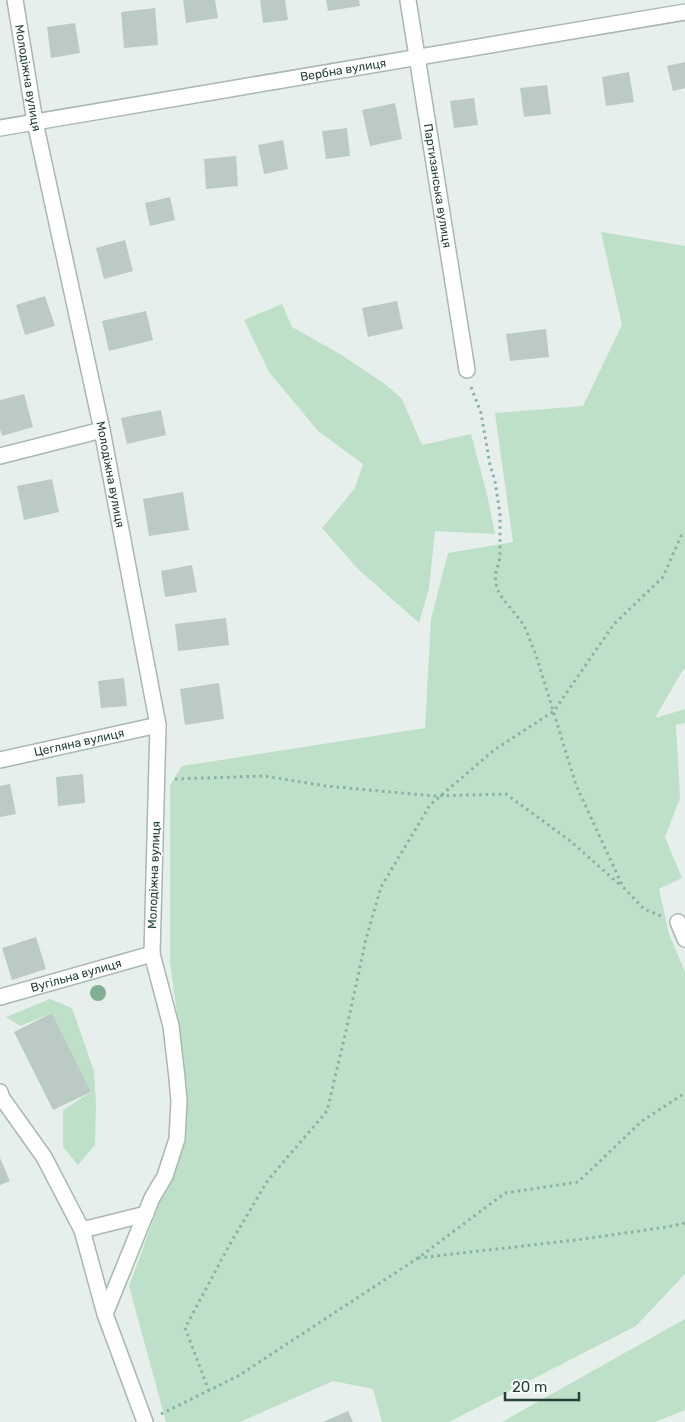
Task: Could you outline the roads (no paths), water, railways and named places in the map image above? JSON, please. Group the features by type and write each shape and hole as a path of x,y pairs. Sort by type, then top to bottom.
{"street":[{"name":"Молодіжна вулиця","path":"15,0 35,122 102,430 158,725 152,954 171,1026 178,1078 177,1139 165,1176 152,1198 105,1314"},
{"name":"Партизанська вулиця","path":"408,0 467,370"},
{"name":"Вербна вулиця","path":"0,128 685,12"},
{"path":"0,456 102,430"},
{"name":"Цегляна вулиця","path":"0,760 158,725"},
{"path":"678,922 685,939"},
{"name":"Вугільна вулиця","path":"0,997 152,954"},
{"path":"0,1092 2,1098 44,1157 82,1230 105,1314 149,1420"},
{"path":"82,1230 146,1214"}]}
